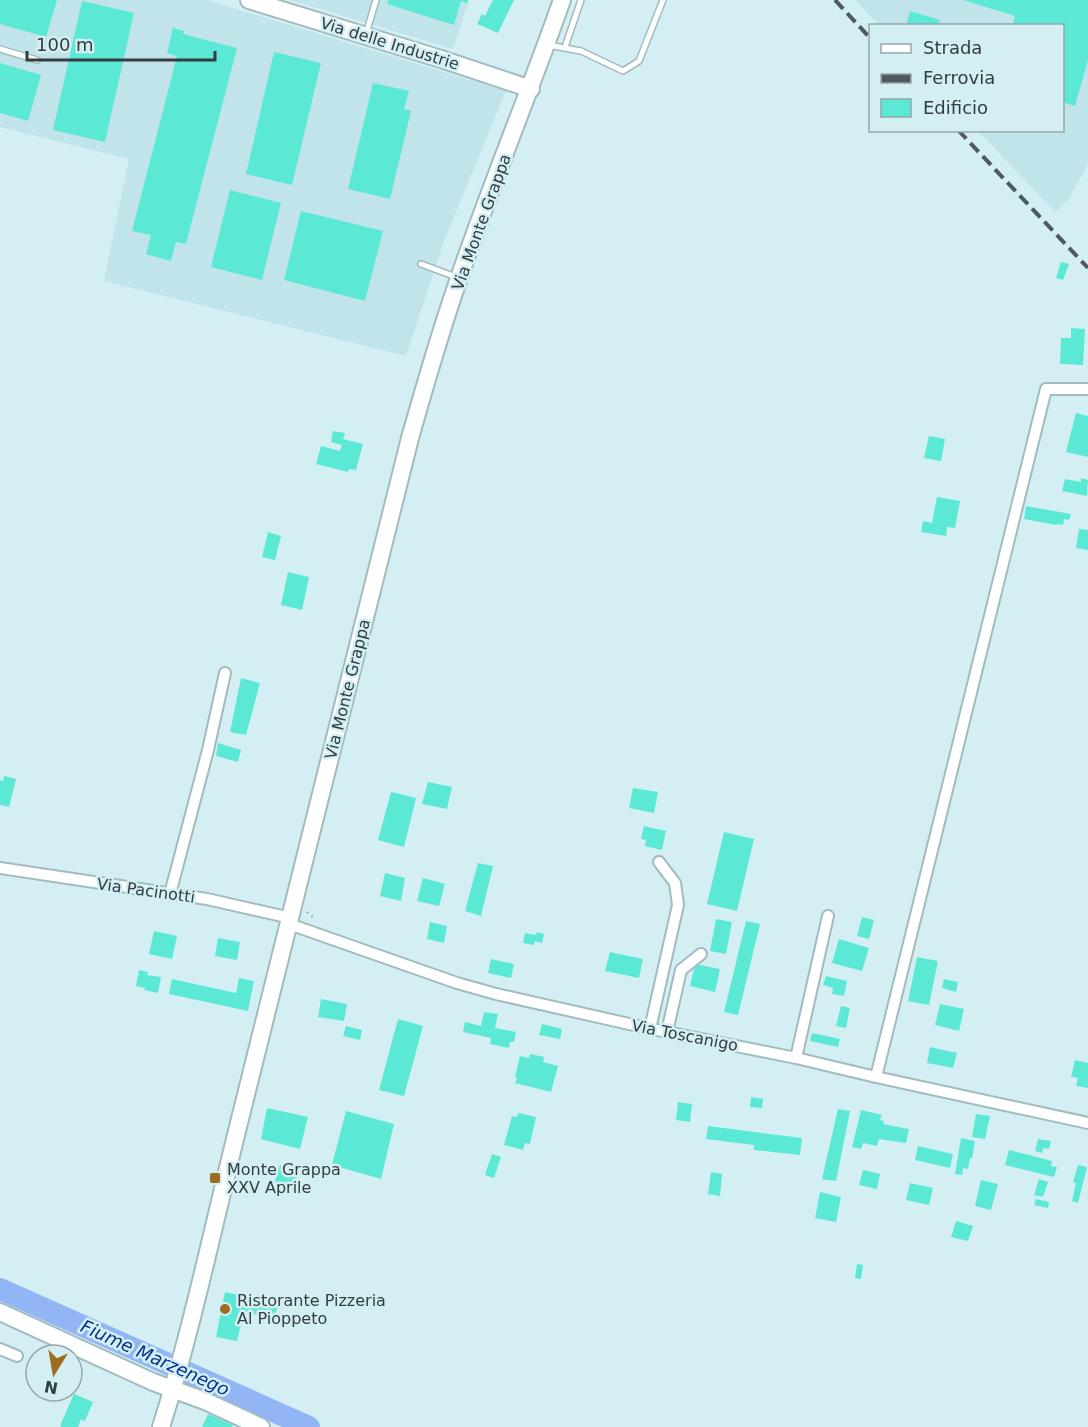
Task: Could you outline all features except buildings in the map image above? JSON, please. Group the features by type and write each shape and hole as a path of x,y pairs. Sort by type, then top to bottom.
{"street":[{"name":"Via delle Industrie","path":"249,0 531,89"},
{"name":"Via Monte Grappa","path":"161,1427 185,1347 239,1124 295,917 410,438 459,278 531,89 562,0"},
{"path":"876,1077 1046,389 1088,389"},
{"path":"170,894 208,750 225,674"},
{"path":"651,1029 678,905 675,883 659,862"},
{"name":"Via Pacinotti","path":"0,868 207,898 295,917"},
{"path":"796,1058 828,916"},
{"name":"Via Toscanigo","path":"295,917 325,936 457,983 496,994 1088,1123"},
{"path":"668,1032 681,970 701,954"},
{"path":"0,1312 153,1382 175,1383 205,1401 261,1427"},
{"path":"0,1349 17,1356"}],"lane":[{"path":"365,35 376,0"},
{"path":"565,47 581,0"},
{"path":"547,44 581,51 623,71 639,61 663,0"},
{"path":"0,49 37,60"},
{"path":"421,264 459,278"}],"path":[{"path":"295,917 310,916 326,928 325,936"}],"shaded area":[{"path":"0,0 207,0 506,91 444,241 406,356 104,281 129,159 0,127"},
{"path":"290,0 469,0 453,49"},
{"path":"855,0 1088,0 1088,164 1069,198 1055,212 979,132 1064,132 1064,24 878,24"}],"waterway":[{"name":"Fiume Marzenego","path":"0,1289 309,1427"}],"railway":[{"path":"835,0 869,37"},
{"path":"960,132 1088,268"}],"place":[{"name":"Monte Grappa XXV Aprile","path":"215,1178"},
{"name":"Ristorante Pizzeria Al Pioppeto","path":"225,1309"}]}
